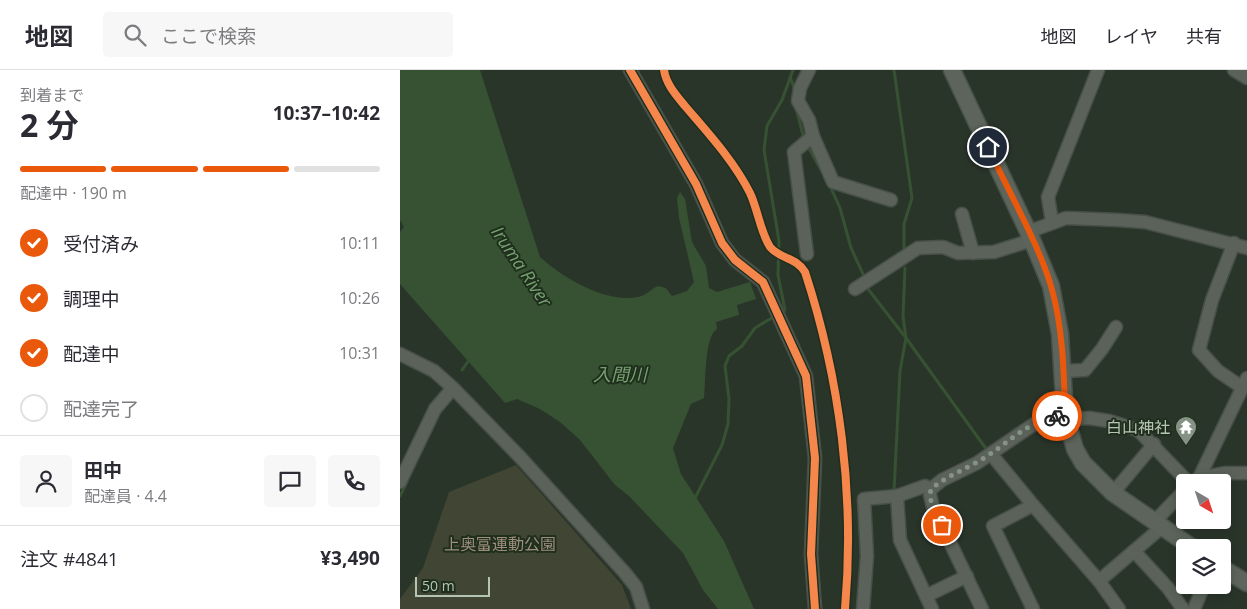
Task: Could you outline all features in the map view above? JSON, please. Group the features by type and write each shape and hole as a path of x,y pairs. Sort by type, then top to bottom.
{"main road":[{"path":"952,70 1030,236 1051,286 1060,334 1065,414 1069,433 1083,463 1113,493 1180,539"},
{"path":"1231,574 1247,584"}],"street":[{"path":"630,70 696,184 722,243 735,260 763,282 806,376 815,458 812,554 815,609"},
{"path":"809,70 800,88 798,101 809,120 813,136 833,182 891,200"},
{"path":"1052,222 1048,197 1098,70"},
{"path":"1234,70 1247,78"},
{"path":"807,254 794,152 813,136"},
{"path":"962,214 973,252"},
{"path":"856,288 918,248 943,247 958,253 994,252 1030,236 1052,222 1072,218 1145,222 1234,243 1247,248"},
{"path":"1197,474 1245,383 1218,370 1198,350 1212,300 1234,243"},
{"path":"1063,371 1084,370 1102,349 1116,327"},
{"path":"400,354 434,370 520,458 625,573 636,587 644,609"},
{"path":"400,482 435,409 453,388"},
{"path":"982,609 933,508 930,495 931,489 942,480 991,454 1034,424 1065,414 1075,420 1089,418 1129,426 1138,430 1186,474"},
{"path":"1113,493 1154,444"},
{"path":"991,454 1100,581 1120,609"},
{"path":"1221,474 1247,473"},
{"path":"863,609 867,556 864,499 897,496 925,486 931,489"},
{"path":"897,496 900,540 932,609"},
{"path":"1100,581 1134,551 1176,502"},
{"path":"1033,505 993,526 1033,609"},
{"path":"1134,551 1168,588 1183,609"},
{"path":"926,596 967,576"},
{"path":"1194,609 1200,594"}],"green space":[{"name":"上奥富運動公園","path":"516,465 622,585 631,609 400,609 400,599 423,568 449,492"}],"water":[{"name":"入間川","path":"400,70 480,70 540,257 560,273 599,293 625,298 641,296 658,286 666,288 672,296 687,291 694,282 679,218 677,198 680,192 685,199 692,242 706,266 709,288 717,292 750,282 756,299 737,305 739,315 716,322 717,329 710,341 706,360 704,398 691,404 673,448 681,474 724,541 754,609 718,609 703,590 683,553 629,496 615,485 580,440 560,422 540,409 517,399 505,403 400,284 400,232 404,227 400,220"}],"waterway":[{"path":"780,313 785,310 778,275 779,241 764,150 767,126 782,100 793,70"},
{"path":"894,70 912,198 904,224 904,248"},
{"path":"790,77 795,90"},
{"path":"796,108 804,139"},
{"path":"807,145 820,168"},
{"path":"830,186 840,208 851,248 864,276"},
{"path":"894,491 900,371 906,338 903,316 905,268"},
{"path":"868,289 987,450"},
{"path":"694,500 722,445 728,424 729,399 725,366 729,356 742,346 755,328 775,316"},
{"path":"462,370 469,360"},
{"path":"400,496 407,482"}],"cycle path":[{"path":"630,70 696,184 722,243 735,260 763,282 806,376 815,458 811,554 815,609"},
{"path":"664,70 669,85 744,181 770,247 778,254 797,263 805,272 827,354 842,438 848,524 845,609"}],"way so far":[{"path":"942,525 933,508 930,495 931,489 942,480 991,454 1021,430 1057,416"}],"place":[{"name":"白山神社","path":"1186,446"}],"route":[{"path":"988,147 1051,286 1060,334 1064,384 1065,414 1057,416"}],"water label":[{"name":"Iruma River","path":"522,266"}]}
